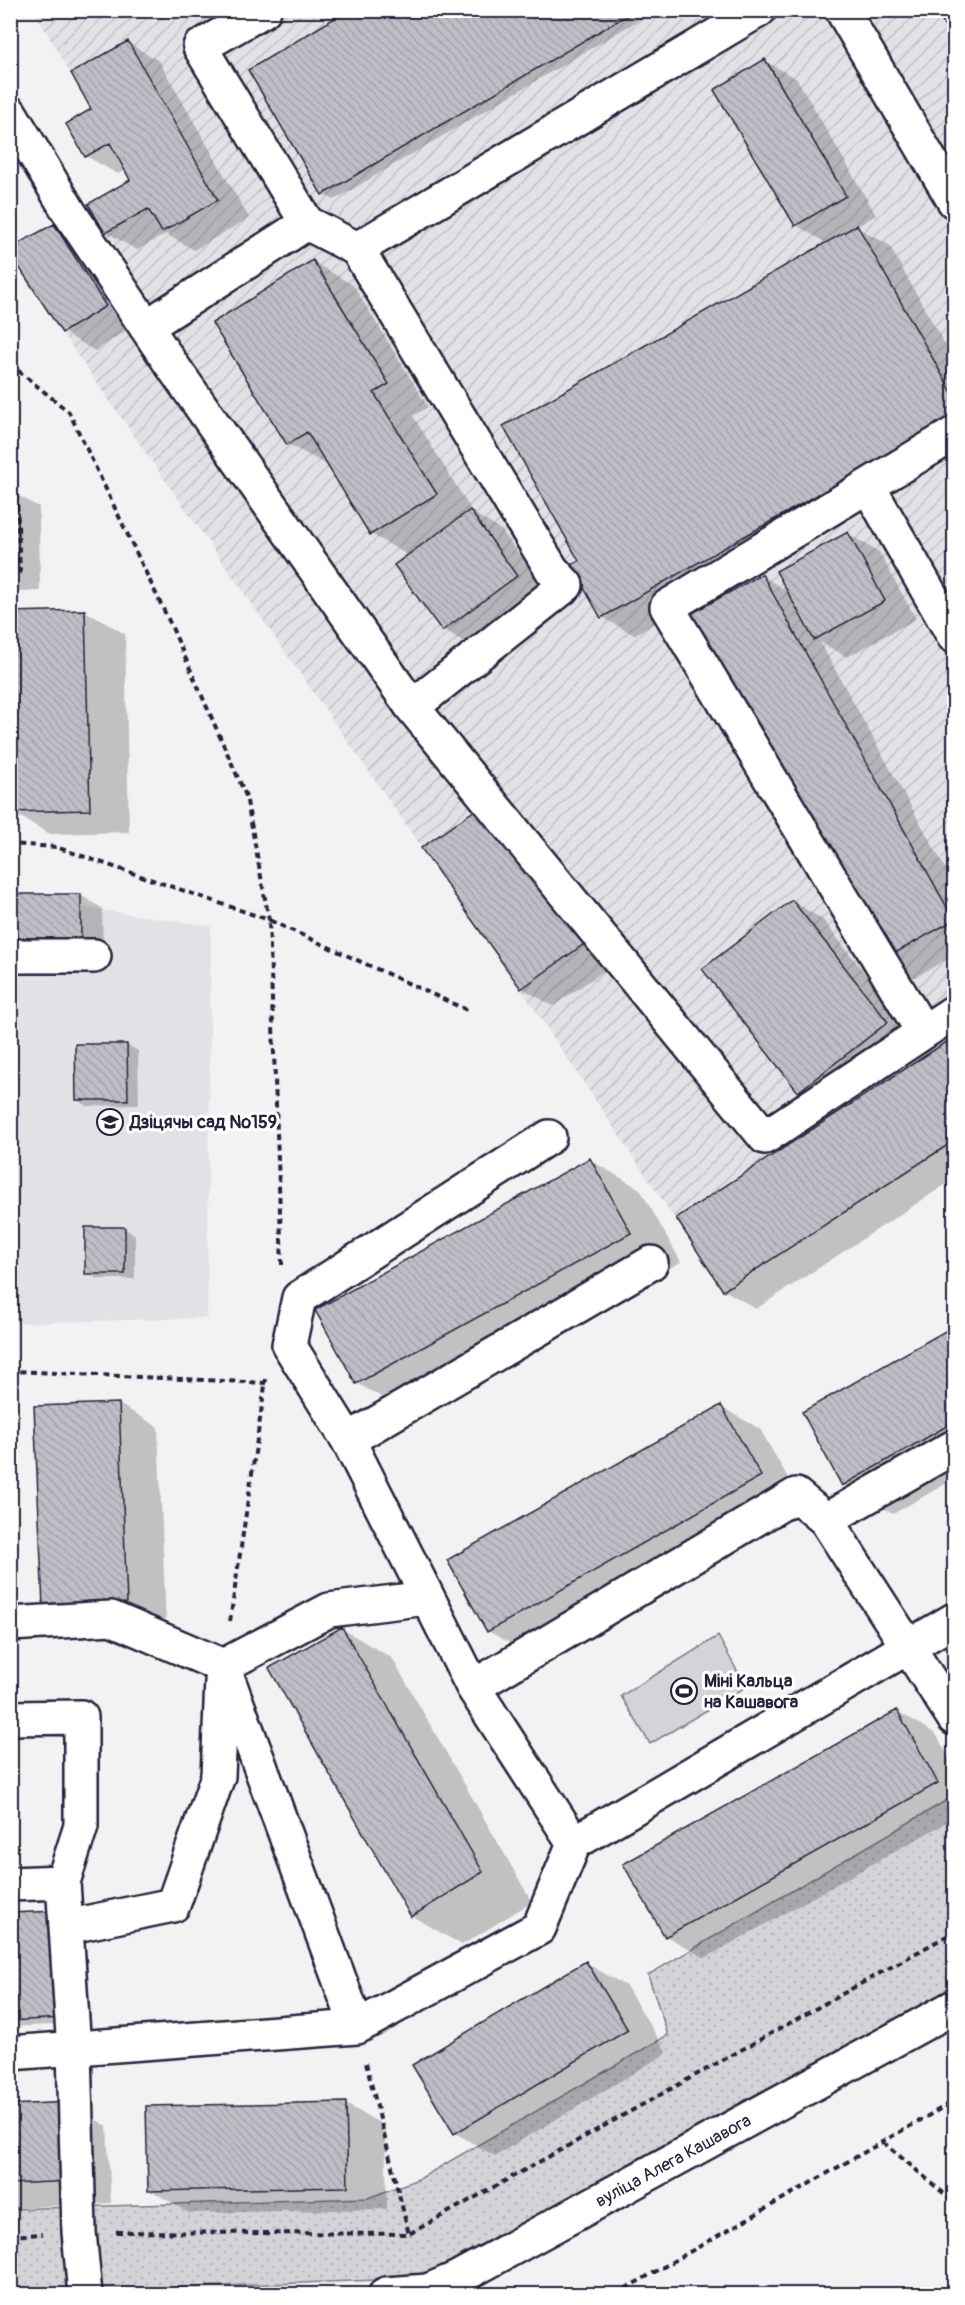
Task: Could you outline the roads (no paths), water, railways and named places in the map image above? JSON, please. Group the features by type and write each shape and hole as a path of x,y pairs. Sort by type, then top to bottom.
{"main road":[{"path":"264,10 200,47 307,223 357,249 552,570 566,585 412,707"},
{"path":"357,249 759,10"},
{"path":"842,10 954,201"},
{"path":"10,113 71,215 146,327 412,707 765,1137 954,1012"},
{"path":"146,327 307,223"},
{"path":"923,1032 667,607 954,434"},
{"path":"868,486 954,636"},
{"path":"10,956 94,956"},
{"path":"549,1137 299,1298 289,1345 348,1440 473,1687 574,1843"},
{"path":"348,1440 651,1263"},
{"path":"826,1520 954,1447"},
{"path":"473,1687 796,1495 826,1520 954,1718"},
{"path":"223,1666 329,1610 427,1598"},
{"path":"10,1624 111,1618 223,1666 357,2028"},
{"path":"10,2053 357,2028 538,1928 574,1843 954,1620"},
{"path":"66,1927 173,1905 218,1776 223,1666"},
{"path":"10,1718 81,1717 81,1826 63,1882 74,2050 80,2232 85,2295"},
{"path":"10,1884 63,1882"},
{"name":"вуліца Алега Кашавога","path":"386,2295 428,2293 456,2279 954,2007"}],"place":[{"name":"Дзіцячы сад №159","path":"110,1122"},
{"name":"Міні Кальца на Кашавога","path":"684,1691"}]}
